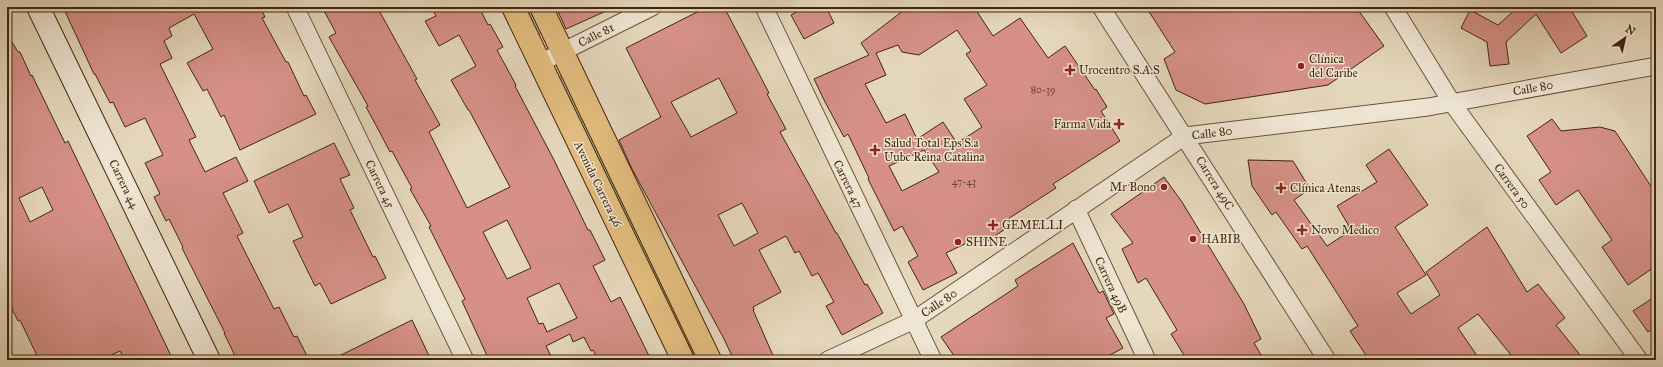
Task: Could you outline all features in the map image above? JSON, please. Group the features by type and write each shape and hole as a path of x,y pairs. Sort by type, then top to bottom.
{"main road":[{"name":"Avenida Carrera 46","path":"513,7 683,360"},
{"name":"Avenida Carrera 46","path":"541,7 710,360"}],"street":[{"name":"Carrera 44","path":"38,7 209,360"},
{"name":"Carrera 45","path":"295,7 465,360"},
{"name":"Calle 81","path":"540,63 652,7"},
{"name":"Carrera 47","path":"764,7 933,360"},
{"name":"Carrera 49C","path":"1101,7 1327,360"},
{"name":"Carrera 50","path":"1393,7 1452,103 1639,360"},
{"name":"Calle 80","path":"828,360 914,320 1185,136 1452,103 1656,66"},
{"name":"Carrera 49B","path":"1076,209 1147,360"}],"green space":[{"path":"520,7 529,7 541,33 533,36"},
{"path":"565,75 704,360 695,360 557,78"}],"building":[{"path":"63,7 260,7 265,17 262,18 286,62 288,62 304,96 306,95 316,114 240,150 224,115 221,117 207,89 203,91 187,63 213,49 194,14 169,28 172,36 164,41 172,58 160,64 196,137 189,140 205,172 236,157 248,181 223,193 243,233 237,236 274,309 279,307 294,337 297,336 309,360 237,360 169,219 166,221 154,197 160,194 145,163 163,155 145,118 125,127 113,102 110,103 94,74"},
{"path":"322,7 377,7 417,79 415,80 440,125 429,132 467,208 510,187 469,110 451,80 476,66 459,35 439,46 425,21 436,16 431,7 479,7 488,25 490,24 503,47 497,50 554,160 588,230 590,230 605,260 593,266 611,302 620,297 651,360 598,360 593,350 591,351 584,337 573,342 570,334 546,346 553,360 489,360 462,301 465,299 429,227 431,226 410,189 412,188 392,151 390,152 366,107 368,106 329,37 336,33","holes":["507,220 531,268 507,279 483,232","559,283 577,318 547,332 543,323 539,324 527,298"]},
{"path":"556,7 615,7 566,29"},
{"path":"707,7 724,7 786,129 780,132 865,285 867,284 883,313 842,335 826,306 834,302 818,273 812,276 799,251 795,253 786,236 759,250 781,292 753,307 775,360 734,360 632,169 619,140 661,117 626,48","holes":["719,78 737,113 691,137 671,102","742,203 758,233 734,246 718,215"]},
{"path":"806,7 826,7 834,23 804,39 791,15"},
{"path":"908,7 974,7 993,36 1020,18 1048,58 1065,46 1107,107 1101,111 1120,141 1053,184 1056,188 1008,219 1011,225 986,242 981,236 946,253 957,273 923,290 908,262 918,256 902,226 894,231 868,179 869,178 848,134 844,137 814,79 869,55 861,43","holes":["957,30 971,51 966,54 987,85 964,99 982,127 957,143 943,122 917,139 905,114 886,123 865,84 886,75 876,53 898,45 902,52 919,55","924,150 939,172 902,191 889,166"]},
{"name":"Clínica del Caribe","path":"1146,7 1356,7 1384,46 1328,85 1205,104 1176,90 1164,59 1175,52"},
{"path":"1518,7 1569,7 1587,36 1561,53 1536,14 1506,42 1509,64 1490,66 1487,42 1461,28 1470,10 1498,25"},
{"path":"7,34 18,52 20,52 65,143 68,141 173,360 125,360 120,351 101,360 39,360 20,320 18,321 7,299","holes":["42,187 53,210 30,222 19,198"]},
{"path":"1552,119 1561,131 1600,127 1615,131 1656,194 1656,266 1628,285 1602,247 1612,240 1578,190 1556,205 1539,180 1551,172 1527,136"},
{"path":"334,143 350,175 340,179 354,208 350,210 373,257 375,256 386,278 331,304 320,283 315,286 293,241 303,237 288,204 269,213 254,181"},
{"path":"1389,149 1428,205 1395,227 1426,275 1397,293 1411,314 1440,295 1426,272 1487,227 1527,292 1538,284 1565,318 1556,325 1584,360 1515,360 1478,314 1458,328 1480,360 1369,360 1350,331 1358,326 1307,246 1302,249 1276,212 1272,215 1252,186 1248,160 1293,161 1310,189 1294,200 1327,246 1347,233 1344,229 1349,226 1337,206 1377,182 1366,165"},
{"path":"1164,177 1182,202 1244,304 1261,339 1254,343 1264,360 1187,360 1171,334 1177,330 1146,278 1138,283 1122,249 1133,243 1111,214"},
{"path":"1073,243 1099,293 1103,291 1114,314 1106,318 1123,348 1101,360 957,360 941,337 1018,286 1015,280"},
{"path":"1656,296 1656,326 1648,332 1633,311"},
{"path":"412,320 431,360 331,360"}],"place":[{"name":"Clínica del Caribe","path":"1301,66"},
{"name":"Urocentro S.A.S","path":"1070,70"},
{"name":"Farma Vida","path":"1119,124"},
{"name":"Salud Total Eps S.a Uubc Reina Catalina","path":"875,150"},
{"name":"Mr Bono","path":"1164,187"},
{"name":"Clínica Atenas","path":"1281,188"},
{"name":"GEMELLI","path":"993,225"},
{"name":"Novo Medico","path":"1302,230"},
{"name":"HABIB","path":"1193,239"},
{"name":"SHINE","path":"958,242"}]}
